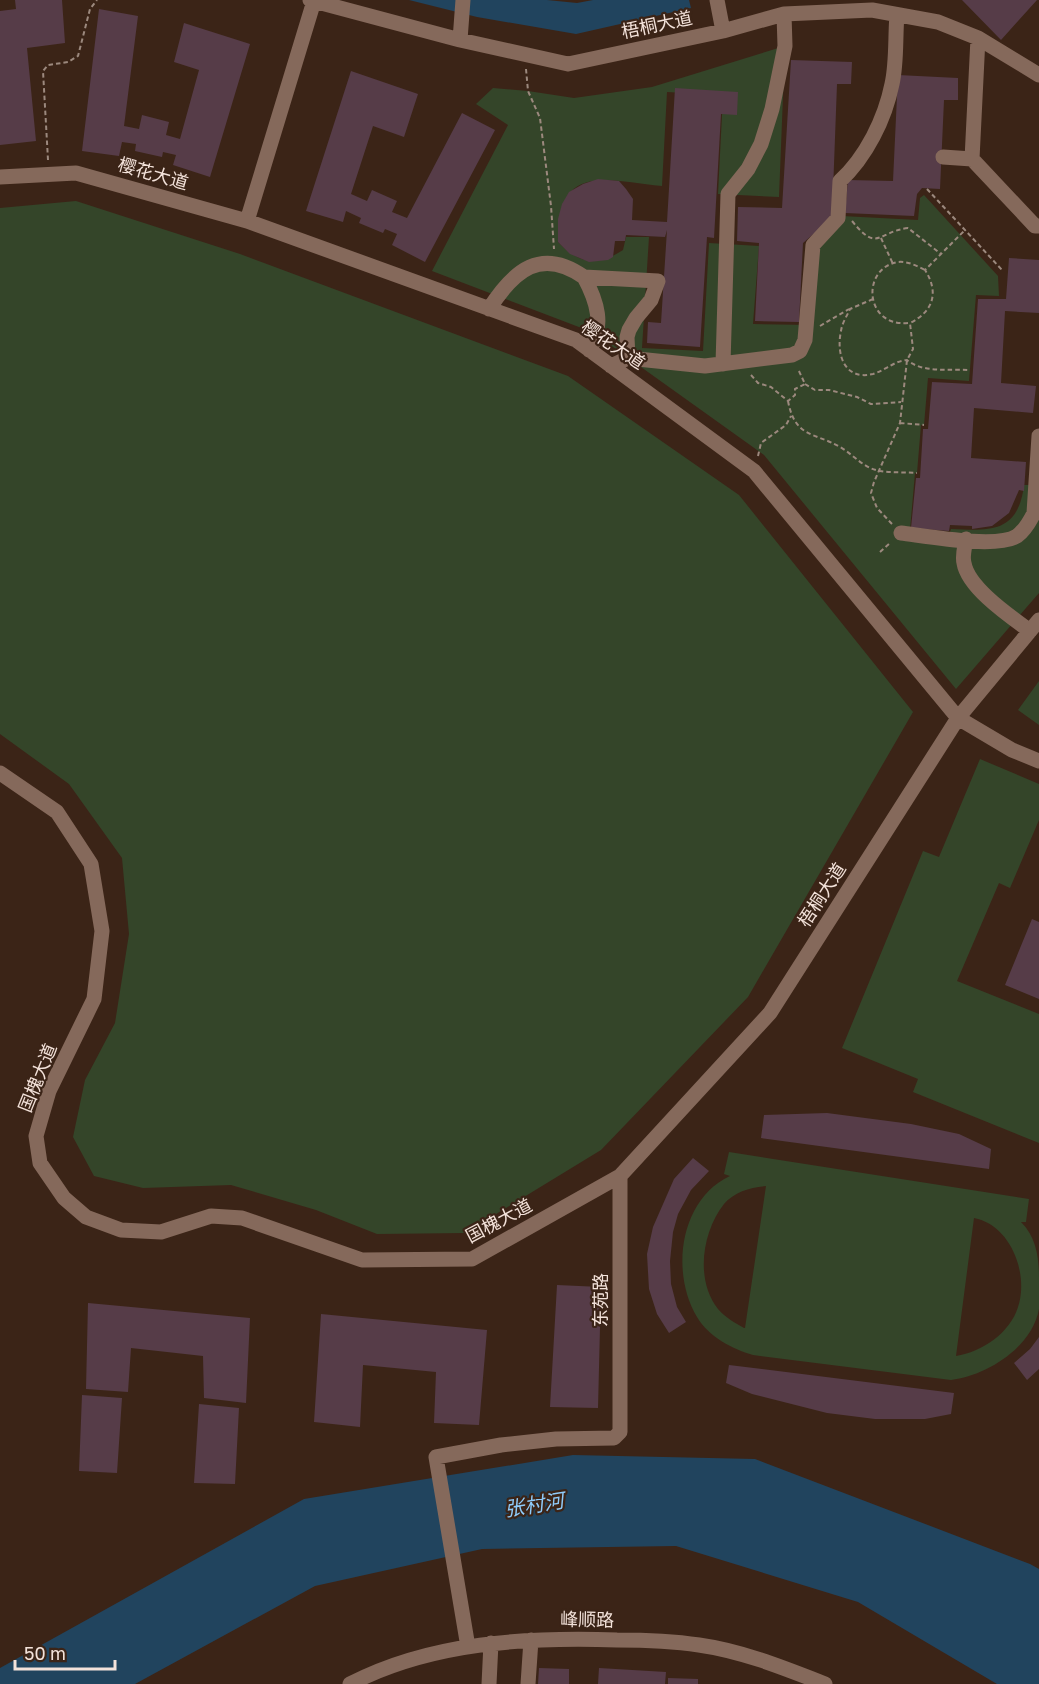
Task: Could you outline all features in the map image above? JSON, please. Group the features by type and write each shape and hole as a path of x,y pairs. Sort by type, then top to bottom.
{"street":[{"path":"460,40 463,0"},
{"path":"717,0 723,31"},
{"path":"247,221 312,1"},
{"name":"梧桐大道","path":"312,1 460,40 568,63 723,31 784,14 867,5 897,15 938,22 978,38 1039,75"},
{"path":"723,364 728,195 757,153 772,109 785,46 784,14"},
{"path":"611,366 628,358 705,366 792,355 800,351 805,340 813,245 838,218 840,181 854,169 882,117 892,83 897,15"},
{"path":"972,159 978,38"},
{"path":"943,157 972,159 1035,226 1039,226"},
{"name":"樱花大道","path":"0,177 76,173 247,221 576,340 754,471 958,718 1012,750 1039,761"},
{"path":"489,309 499,292 527,267 556,263 573,269 584,277 592,292 599,322 595,340 589,350"},
{"path":"584,277 658,281 651,300 629,330 628,358"},
{"path":"901,533 995,542 1016,536 1028,524 1034,513 1039,436"},
{"path":"966,539 964,564 973,580 993,604 1034,626"},
{"name":"梧桐大道","path":"620,1176 770,1013 958,718 1034,626"},
{"name":"国槐大道","path":"0,773 57,812 91,864 102,931 94,999 49,1092 36,1136 40,1163 64,1198 86,1217 121,1230 161,1232 211,1216 242,1218 362,1260 472,1259 620,1176"},
{"name":"东苑路","path":"468,1647 436,1457 501,1445 556,1439 614,1438 620,1432 620,1176"},
{"name":"峰顺路","path":"350,1684 369,1674 441,1652 468,1647 531,1640 604,1639 699,1645 766,1661 825,1684"},
{"path":"528,1684 531,1640"},
{"path":"489,1684 491,1643"}],"path":[{"path":"49,174 43,71 48,65 68,62 78,56 90,9 97,0"},
{"path":"525,54 528,90 540,118 556,263"},
{"path":"927,189 1003,271"},
{"path":"838,216 848,217 869,239 881,238 894,231 908,228 941,254"},
{"path":"925,270 964,230"},
{"path":"881,238 893,264"},
{"path":"898,262 925,270 932,281 933,296 924,314 910,323 892,323 883,318 873,299 873,286 878,275 898,262"},
{"path":"805,340 821,325 873,299"},
{"path":"850,309 841,330 840,347 849,372 859,376 872,374 887,369 898,360 908,360 914,366 927,368 969,370"},
{"path":"880,552 901,533 877,508 872,501 871,493 900,423 908,360 913,349 910,323"},
{"path":"792,355 806,384 815,390 829,390 857,397 871,404 902,402"},
{"path":"745,362 749,372 758,383 771,387 788,401 790,416 786,426 761,443 754,471"},
{"path":"788,401 795,395 795,389 806,384"},
{"path":"790,416 800,428 842,448 862,464 879,471 917,473"},
{"path":"900,423 924,425"}],"green space":[{"path":"785,46 779,197 718,194 723,95 667,92 662,186 603,180 588,182 575,188 566,199 560,217 558,242 581,259 597,261 623,250 626,237 649,237 642,348 703,351 709,243 759,246 753,324 811,325 817,250 842,216 918,220 920,198 924,195 998,276 999,296 976,295 969,381 928,378 910,530 950,532 951,529 978,530 1000,526 1009,521 1016,512 1024,485 1039,485 1039,593 956,689 764,455 592,332 432,271 508,125 476,104 493,88 574,98 652,87"},
{"path":"76,201 240,254 568,376 739,495 913,712 748,997 601,1150 465,1233 377,1234 316,1210 231,1185 143,1188 94,1176 73,1137 85,1080 115,1023 129,934 122,858 69,784 0,734 0,208"},
{"path":"1039,681 1039,725 1018,710"},
{"path":"980,759 1039,784 1039,820 1010,888 999,883 957,981 1039,1014 1039,1143 913,1092 918,1079 842,1048 923,851 939,857"},
{"path":"729,1152 1029,1199 1026,1222 1021,1222 1036,1248 1038,1262 1039,1309 1035,1323 1017,1348 1005,1358 979,1373 951,1380 753,1355 729,1346 708,1331 697,1317 689,1299 682,1259 690,1219 700,1201 713,1187 730,1176 724,1174","holes":["766,1186 745,1328 744,1328 721,1312 711,1297 704,1270 706,1242 716,1215 724,1204 743,1191","974,1218 987,1222 1007,1241 1019,1266 1021,1294 1014,1316 1002,1333 985,1346 956,1356"]}],"water":[{"path":"409,0 547,0 577,3 593,0 689,0 691,8 576,34 477,17"},
{"name":"张村河","path":"573,1455 755,1459 1030,1564 1039,1569 1039,1684 997,1684 858,1602 676,1546 482,1549 315,1586 135,1684 0,1684 0,1668 304,1499"}],"building":[{"path":"15,0 62,0 65,43 27,48 36,141 0,145 0,11 16,9"},
{"path":"962,0 1037,0 1001,40"},
{"path":"99,9 138,16 124,126 139,129 142,115 169,122 166,135 180,139 199,70 174,62 184,23 250,44 210,177 173,165 176,155 163,152 162,157 135,151 136,144 122,142 119,156 82,151"},
{"path":"791,60 852,62 851,84 837,84 832,218 803,243 799,322 755,321 759,243 737,241 738,207 782,208"},
{"path":"351,71 418,94 404,137 373,126 351,194 367,201 372,190 397,201 392,212 407,218 462,113 495,130 425,262 392,245 397,234 385,229 383,233 359,223 361,218 346,211 343,222 306,211"},
{"path":"898,75 958,78 958,100 944,100 940,189 922,188 917,194 914,216 845,213 848,180 893,181"},
{"path":"675,88 738,92 737,115 721,114 714,238 707,237 700,347 647,343 648,322 661,323 667,230 665,237 626,235 625,241 615,241 613,257 608,260 589,262 570,254 558,242 558,219 562,204 569,192 598,179 619,181 626,189 633,199 632,220 667,222"},
{"path":"1009,258 1039,260 1039,313 1005,311 1001,383 1036,386 1033,413 974,408 971,458 1026,462 1024,491 1019,490 1009,513 992,526 972,529 972,526 950,525 949,531 911,528 916,478 920,478 923,429 928,429 932,382 972,384 978,299 1006,299"},
{"path":"1032,919 1039,922 1039,999 1005,985"},
{"path":"827,1113 911,1124 959,1134 991,1149 989,1169 761,1138 764,1115"},
{"path":"693,1158 709,1171 691,1190 678,1214 673,1232 670,1261 671,1284 677,1307 686,1322 669,1333 657,1314 649,1289 647,1254 653,1227 674,1179"},
{"path":"557,1285 601,1287 598,1408 550,1407"},
{"path":"88,1303 250,1318 246,1403 204,1398 203,1356 131,1348 128,1392 86,1389"},
{"path":"321,1314 487,1330 479,1425 434,1423 436,1372 363,1365 360,1427 314,1422"},
{"path":"1039,1337 1039,1369 1027,1380 1014,1363 1030,1349"},
{"path":"729,1365 954,1393 951,1414 925,1419 875,1419 827,1413 752,1394 726,1383"},
{"path":"82,1395 122,1398 117,1473 79,1471"},
{"path":"199,1404 239,1408 235,1484 194,1483"},
{"path":"539,1668 569,1669 569,1684 538,1684"},
{"path":"599,1668 666,1672 665,1684 598,1684"},
{"path":"668,1678 698,1679 698,1684 668,1684"}]}
